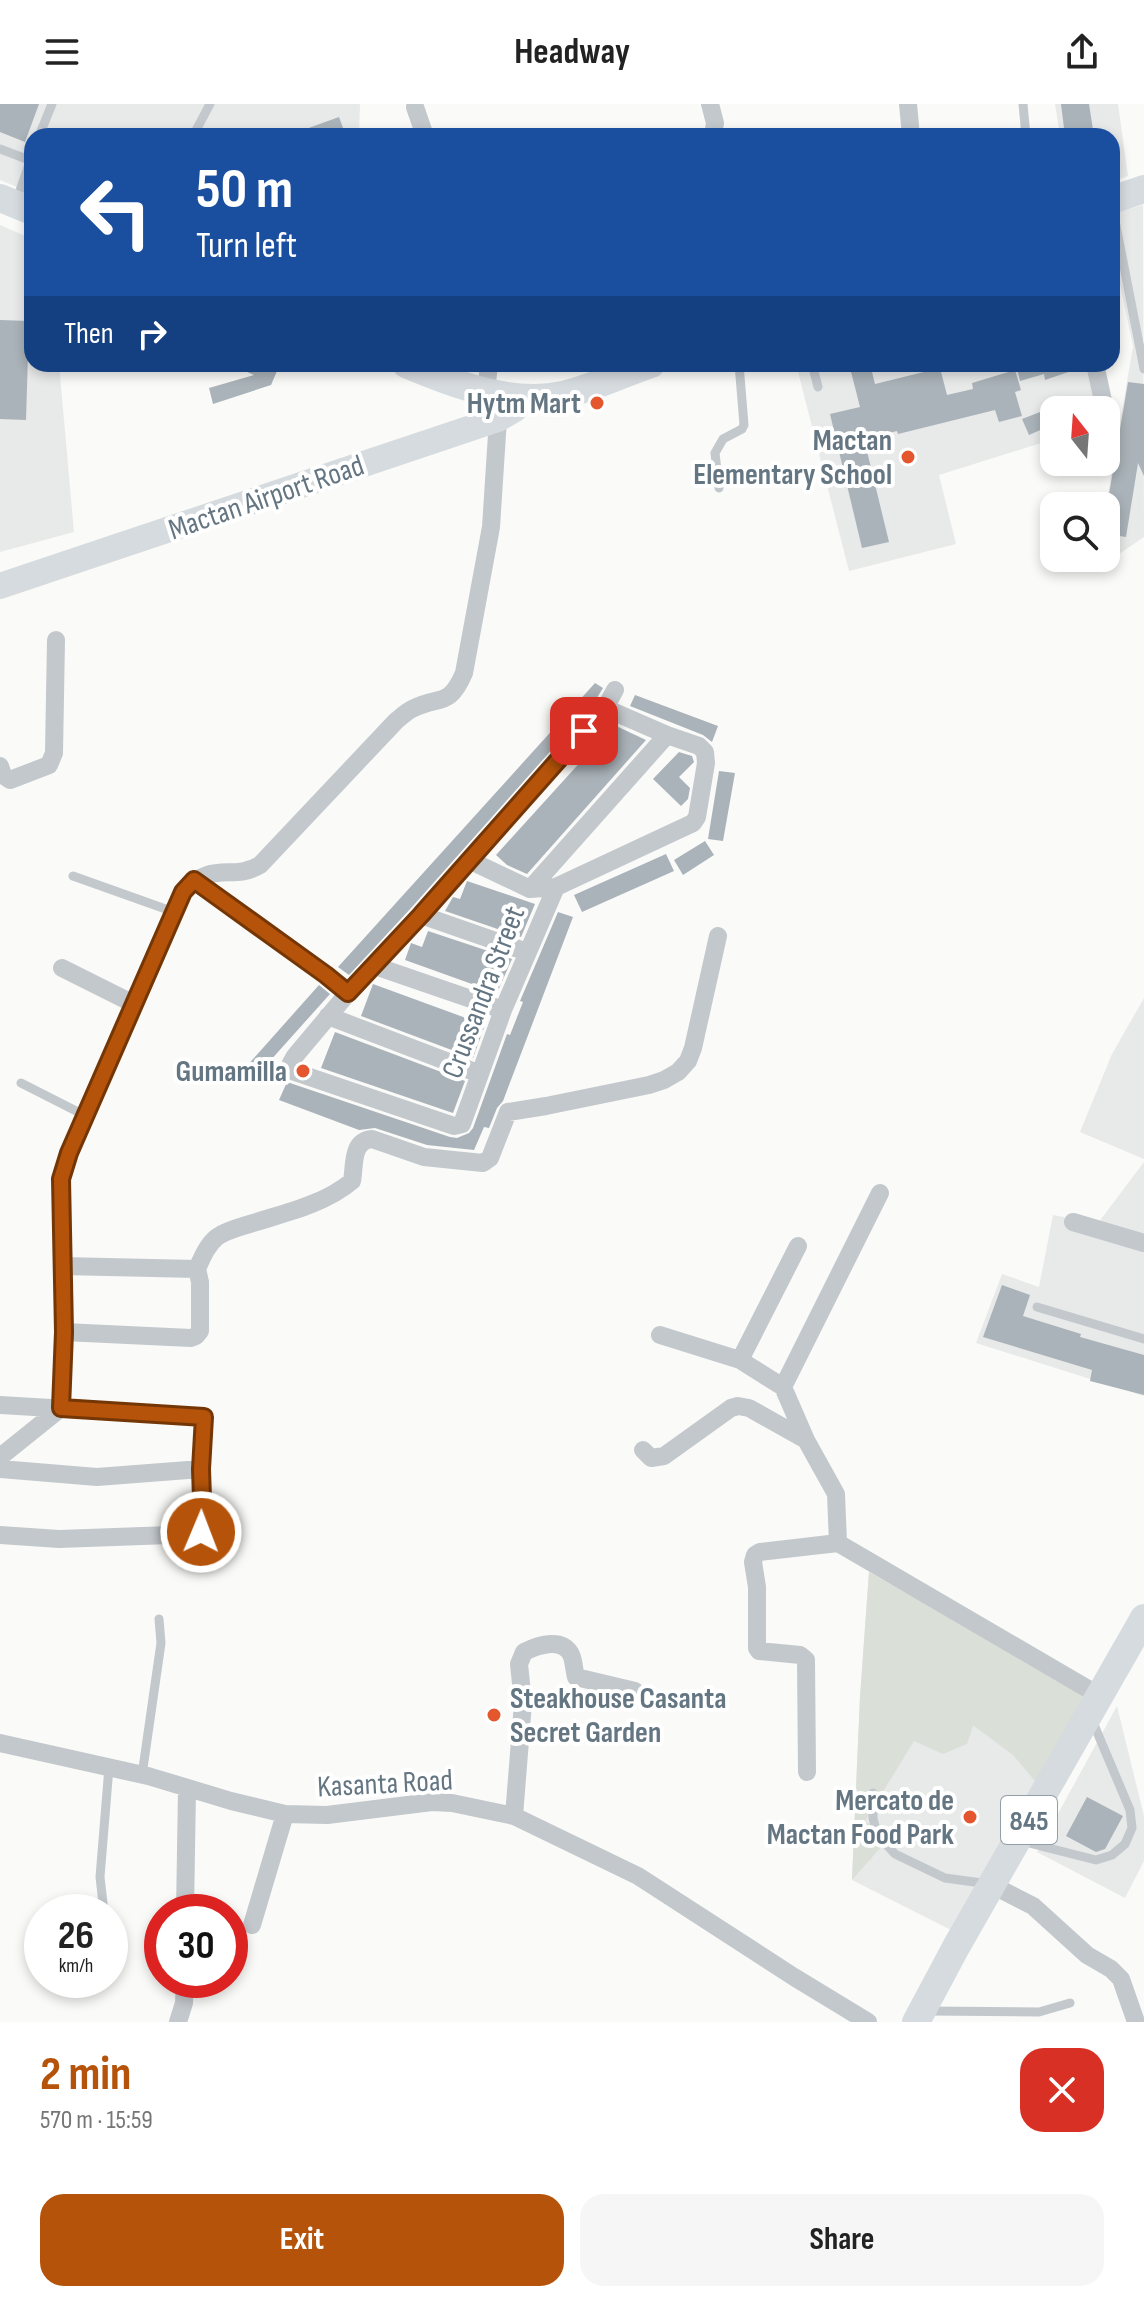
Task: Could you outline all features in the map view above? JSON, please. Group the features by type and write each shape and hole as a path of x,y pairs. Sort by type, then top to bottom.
{"main road":[{"path":"1120,200 1144,189"},
{"path":"429,372 486,392 526,397 564,394 628,372"},
{"name":"Mactan Airport Road","path":"0,586 498,419 515,409 526,397"},
{"name":"845","path":"918,2017 1144,1618"}],"street":[{"path":"710,104 714,128"},
{"path":"908,104 910,128"},
{"path":"415,107 422,128"},
{"path":"486,392 488,372"},
{"path":"1097,372 1102,396"},
{"path":"0,1457 61,1408 64,1332 61,1179 69,1153 183,892 194,880 207,874 248,870 260,865 396,721 412,709 447,699 457,688 464,673 491,527 498,419"},
{"path":"0,766 3,775 10,780 49,765 54,753 56,640"},
{"path":"480,1074 328,1016 605,708 615,690"},
{"path":"469,860 530,889 556,887 693,823 697,817 705,752 699,746 605,708"},
{"path":"530,889 667,735"},
{"path":"194,880 348,993"},
{"name":"Crussandra Street","path":"328,1016 295,1056 291,1063 292,1071 454,1126 462,1124 503,1010 556,887"},
{"path":"421,915 527,952"},
{"path":"64,1332 196,1336 200,1326 197,1269 215,1238 299,1208 343,1188 352,1181 356,1150 363,1140 372,1139 424,1157 483,1163 490,1158 508,1112 649,1085 678,1072 688,1061 693,1048 718,936"},
{"path":"375,966 503,1010"},
{"path":"62,968 134,1004"},
{"path":"783,1387 880,1193"},
{"path":"1073,1222 1144,1243"},
{"path":"740,1360 798,1246"},
{"path":"62,1266 197,1269"},
{"path":"660,1335 740,1360 783,1387 806,1440 836,1494 838,1543"},
{"path":"0,1405 204,1417 201,1469 203,1528 198,1534 59,1539 0,1535"},
{"path":"643,1450 651,1458 664,1456 738,1406 749,1408 806,1440"},
{"path":"0,1469 97,1477 201,1469"},
{"path":"807,1772 806,1660 800,1655 759,1651 757,1648 757,1587 753,1562 760,1552 838,1543 1095,1705"},
{"path":"514,1816 523,1703 519,1664 524,1652 548,1643 561,1645 571,1654 576,1677 635,1691"},
{"name":"Kasanta Road","path":"0,1743 142,1775 285,1814 327,1815 432,1802 514,1816 638,1876 868,2022"},
{"path":"185,1894 187,1789"},
{"path":"252,1925 285,1814"},
{"path":"992,1885 1033,1906 1087,1955 1111,1969 1121,1979 1138,2020"},
{"path":"178,2022 184,1998"}],"lane":[{"path":"42,128 52,104"},
{"path":"197,128 210,104"},
{"path":"1023,104 1025,128"},
{"path":"0,149 24,157"},
{"path":"16,204 24,180"},
{"path":"1120,244 1144,369"},
{"path":"719,488 715,453 723,439 738,432 744,425 740,372"},
{"path":"814,372 818,387"},
{"path":"73,876 174,912"},
{"path":"21,1083 86,1116"},
{"path":"1037,1307 1144,1339"},
{"path":"142,1775 161,1643 159,1619"},
{"path":"1017,1840 1096,1860 1119,1851 1129,1837 1130,1810 1095,1705"},
{"path":"102,1894 100,1877 109,1767"},
{"path":"873,1793 873,1818 877,1834 895,1854 945,1878 992,1885"},
{"path":"918,2017 1039,2012 1070,2003"}],"shaded area":[{"path":"0,104 360,104 359,128 24,128 24,190 0,180"},
{"path":"1055,104 1118,104 1128,176 1120,179 1120,128 1059,128"},
{"path":"1143,205 1144,537 1120,553 1120,492 1108,492 1111,476 1120,476 1120,423 1133,346 1120,285 1120,212"},
{"path":"0,225 24,236 24,372 60,372 74,532 0,552"},
{"name":"Mactan Elementary School","path":"798,372 1089,372 1094,396 1040,396 1040,443 939,475 956,544 849,571"},
{"path":"1144,998 1144,1159 1080,1132 1112,1054"},
{"path":"1144,1162 1144,1396 976,1343 1002,1274 1039,1287 1053,1215 1098,1223"},
{"path":"869,1572 1089,1696 955,1932 852,1880"},
{"path":"869,1572 1089,1696 1040,1787 1013,1755 974,1726 967,1744 943,1754 914,1741 865,1821 890,1837 852,1880 860,1697"},
{"path":"1117,1706 1144,1816 1144,1861 1125,1898 1037,1852"}],"building":[{"path":"0,104 39,104 30,128 24,128 24,142 0,132"},
{"path":"1061,104 1089,104 1093,128 1064,128"},
{"path":"339,117 343,128 309,128"},
{"path":"0,320 24,321 24,372 27,372 26,420 0,419"},
{"path":"247,372 277,372 271,385 213,404 209,388 254,375"},
{"path":"851,372 872,372 875,384 924,372 941,372 947,395 973,389 972,383 1016,372 1021,390 1015,392 1022,416 999,422 995,410 898,434 897,431 864,439 889,542 862,548 830,414 860,407"},
{"path":"1018,372 1068,372 1045,380 1044,374 1020,381"},
{"path":"1128,382 1144,384 1144,476 1138,463 1126,537 1120,536 1120,492 1109,492 1112,476 1120,476 1120,429"},
{"path":"1040,412 1040,430 1029,435 1022,419"},
{"path":"595,683 603,688 595,701 412,907 349,975 338,967"},
{"path":"635,695 718,726 712,742 703,735 630,706"},
{"path":"614,725 646,740 527,874 507,865 496,855"},
{"path":"679,752 692,756 694,762 679,777 690,788 688,799 681,806 653,779"},
{"path":"719,771 735,773 723,841 708,839"},
{"path":"705,841 714,855 683,875 674,860"},
{"path":"666,854 674,871 582,912 574,895"},
{"path":"467,881 535,904 521,937 445,911 453,897 460,899"},
{"path":"558,912 573,917 503,1101 489,1128 484,1127 474,1150 427,1145 375,1128 359,1130 279,1100 287,1082 450,1137 457,1138 469,1133"},
{"path":"428,931 512,959 497,993 405,960 411,943 422,947"},
{"path":"373,984 485,1025 473,1058 361,1016"},
{"path":"319,985 330,994 251,1082 238,1076"},
{"path":"335,1032 465,1081 453,1113 321,1068"},
{"path":"1002,1285 1030,1295 1023,1316 1081,1334 1080,1337 1144,1355 1144,1395 1090,1381 1092,1370 983,1337"},
{"path":"1087,1797 1123,1816 1105,1849 1096,1852 1066,1836"}],"place":[{"name":"Hytm Mart","path":"597,403"},
{"name":"Mactan Elementary School","path":"908,457"},
{"name":"Gumamilla","path":"303,1071"},
{"name":"Steakhouse Casanta Secret Garden","path":"494,1715"},
{"name":"Mercato de Mactan Food Park","path":"970,1817"}],"route":[{"path":"201,1532 204,1417 61,1408 64,1332 61,1179 69,1153 183,892 194,880 348,993 584,731"}]}
